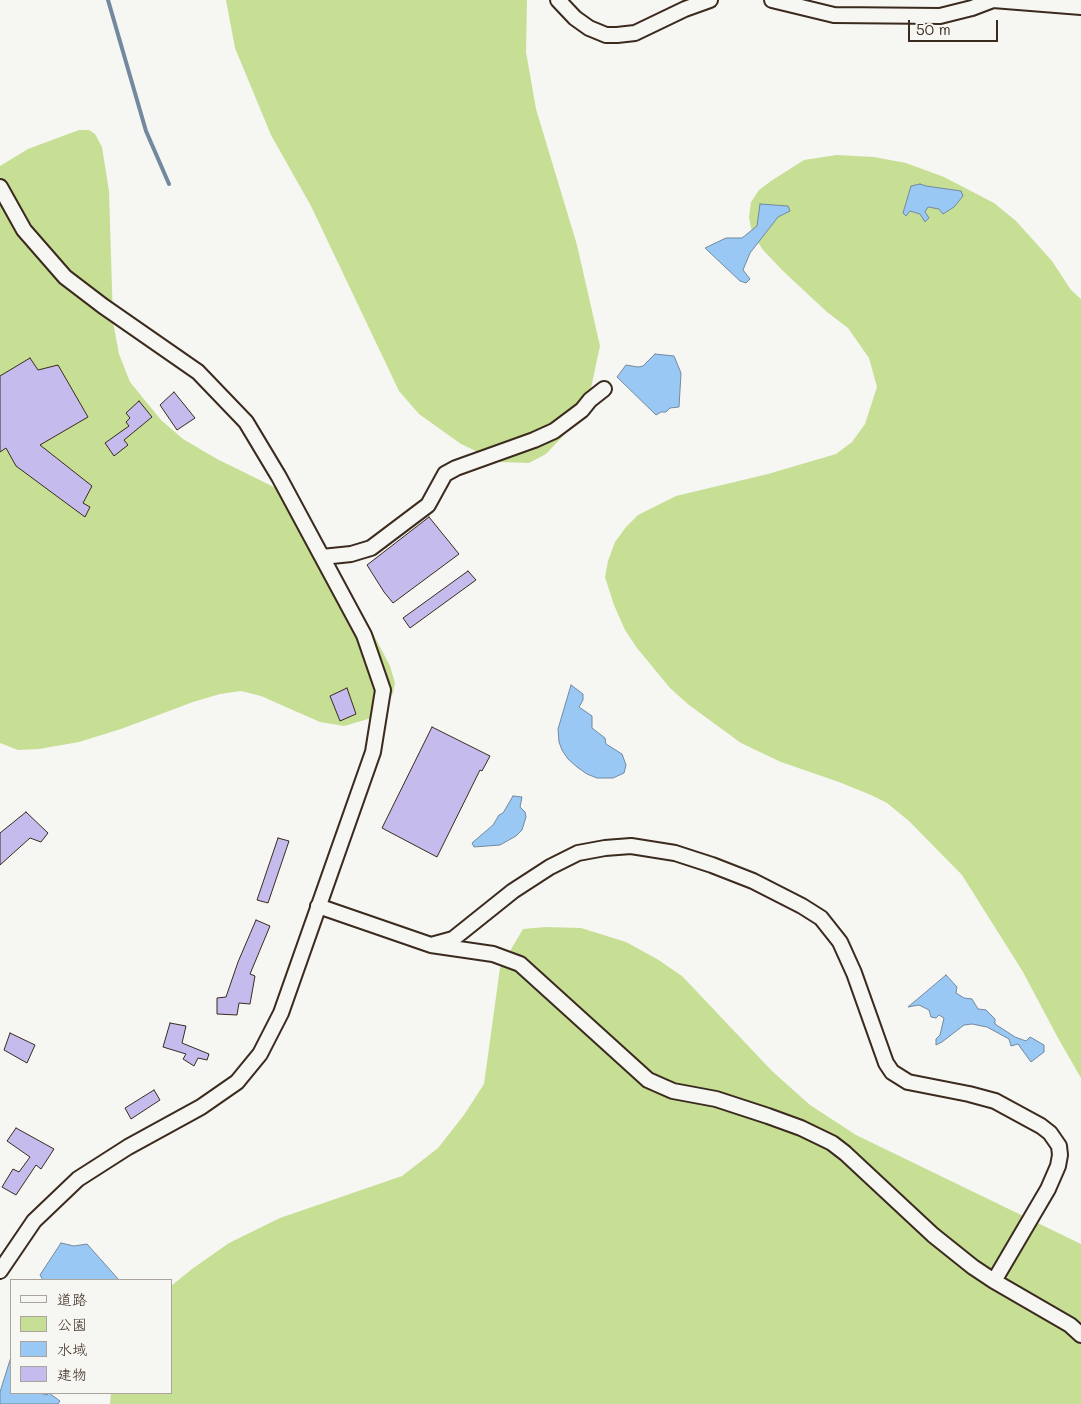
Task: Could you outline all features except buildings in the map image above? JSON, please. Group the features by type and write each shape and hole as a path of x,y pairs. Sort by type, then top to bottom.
{"street":[{"path":"558,0 575,18 589,28 606,35 635,33 685,9 710,0"},
{"path":"772,0 834,15 940,16 998,0 1081,7"},
{"path":"0,187 24,230 65,277 103,306 198,372 246,422 364,635 383,690 373,752 281,1013 260,1054 237,1082 201,1108 128,1147 78,1179 34,1221 6,1252 0,1271"},
{"path":"322,557 351,554 372,548 428,505 445,474 456,468 554,431 582,410 590,400 604,389"},
{"path":"431,945 453,938 513,891 550,867 578,853 605,848 631,846 675,853 712,865 753,882 802,906 821,918 840,942 854,974 886,1063 892,1072 908,1082 995,1101 1046,1130 1059,1146 1058,1166 1048,1189 994,1281"},
{"path":"318,906 431,945 493,954 520,964 640,1073 660,1086 673,1091 716,1099 768,1116 832,1143 933,1235 994,1281 1070,1325 1081,1335"}],"green space":[{"path":"226,0 527,0 526,52 536,109 577,245 600,346 591,388 575,419 563,436 546,454 529,463 499,462 461,444 419,414 399,391 311,206 271,135 235,48"},
{"path":"79,130 89,130 95,134 102,147 109,191 113,322 119,354 130,382 161,420 183,439 217,459 284,492 367,622 390,666 395,683 393,693 386,707 375,717 344,726 320,722 261,696 241,691 220,694 193,702 121,729 79,742 39,749 18,750 0,743 0,166 28,149"},
{"path":"837,155 874,157 906,163 944,177 994,203 1016,221 1052,261 1071,290 1081,299 1081,1078 1023,972 962,875 909,821 887,803 839,782 781,762 741,743 689,705 670,688 637,648 625,630 605,577 608,561 615,542 638,515 676,496 768,474 836,454 852,442 865,424 877,387 869,358 848,328 827,312 763,250 752,233 749,217 751,202 759,190 771,181 804,160"},
{"path":"545,927 581,928 626,942 657,959 682,976 772,1071 810,1105 856,1135 1081,1244 1081,1404 110,1404 111,1394 172,1394 172,1285 192,1269 229,1243 280,1218 402,1176 438,1148 464,1115 484,1084 500,968 523,929"}],"water":[{"path":"920,184 961,191 963,196 954,207 943,214 939,209 928,207 925,212 929,218 925,222 920,214 910,211 906,216 903,213 911,186"},
{"path":"760,204 788,206 790,211 778,217 750,253 743,270 750,279 746,283 740,281 705,248 726,238 742,238 757,226"},
{"path":"655,354 674,356 681,373 679,407 670,408 666,412 656,415 617,377 626,365 643,366"},
{"path":"571,685 583,694 583,700 579,707 592,716 592,728 605,738 606,744 622,754 626,765 624,773 613,778 597,778 577,767 562,750 558,729"},
{"path":"513,796 522,797 520,807 525,812 526,817 522,830 516,836 500,845 474,847 472,843 493,825"},
{"path":"946,975 957,987 956,993 964,998 972,999 978,1009 986,1010 995,1019 995,1024 1015,1037 1026,1041 1030,1037 1044,1045 1044,1052 1031,1062 1018,1044 1011,1046 1009,1039 987,1027 972,1024 964,1025 936,1045 936,1039 940,1035 944,1018 939,1015 936,1018 931,1017 929,1010 919,1005 908,1007"},
{"path":"61,1243 74,1246 87,1244 118,1279 42,1279 40,1275"},
{"path":"10,1360 10,1394 50,1394 60,1401 58,1404 0,1404 0,1392"}],"waterway":[{"path":"108,0 146,131 169,184"}]}
